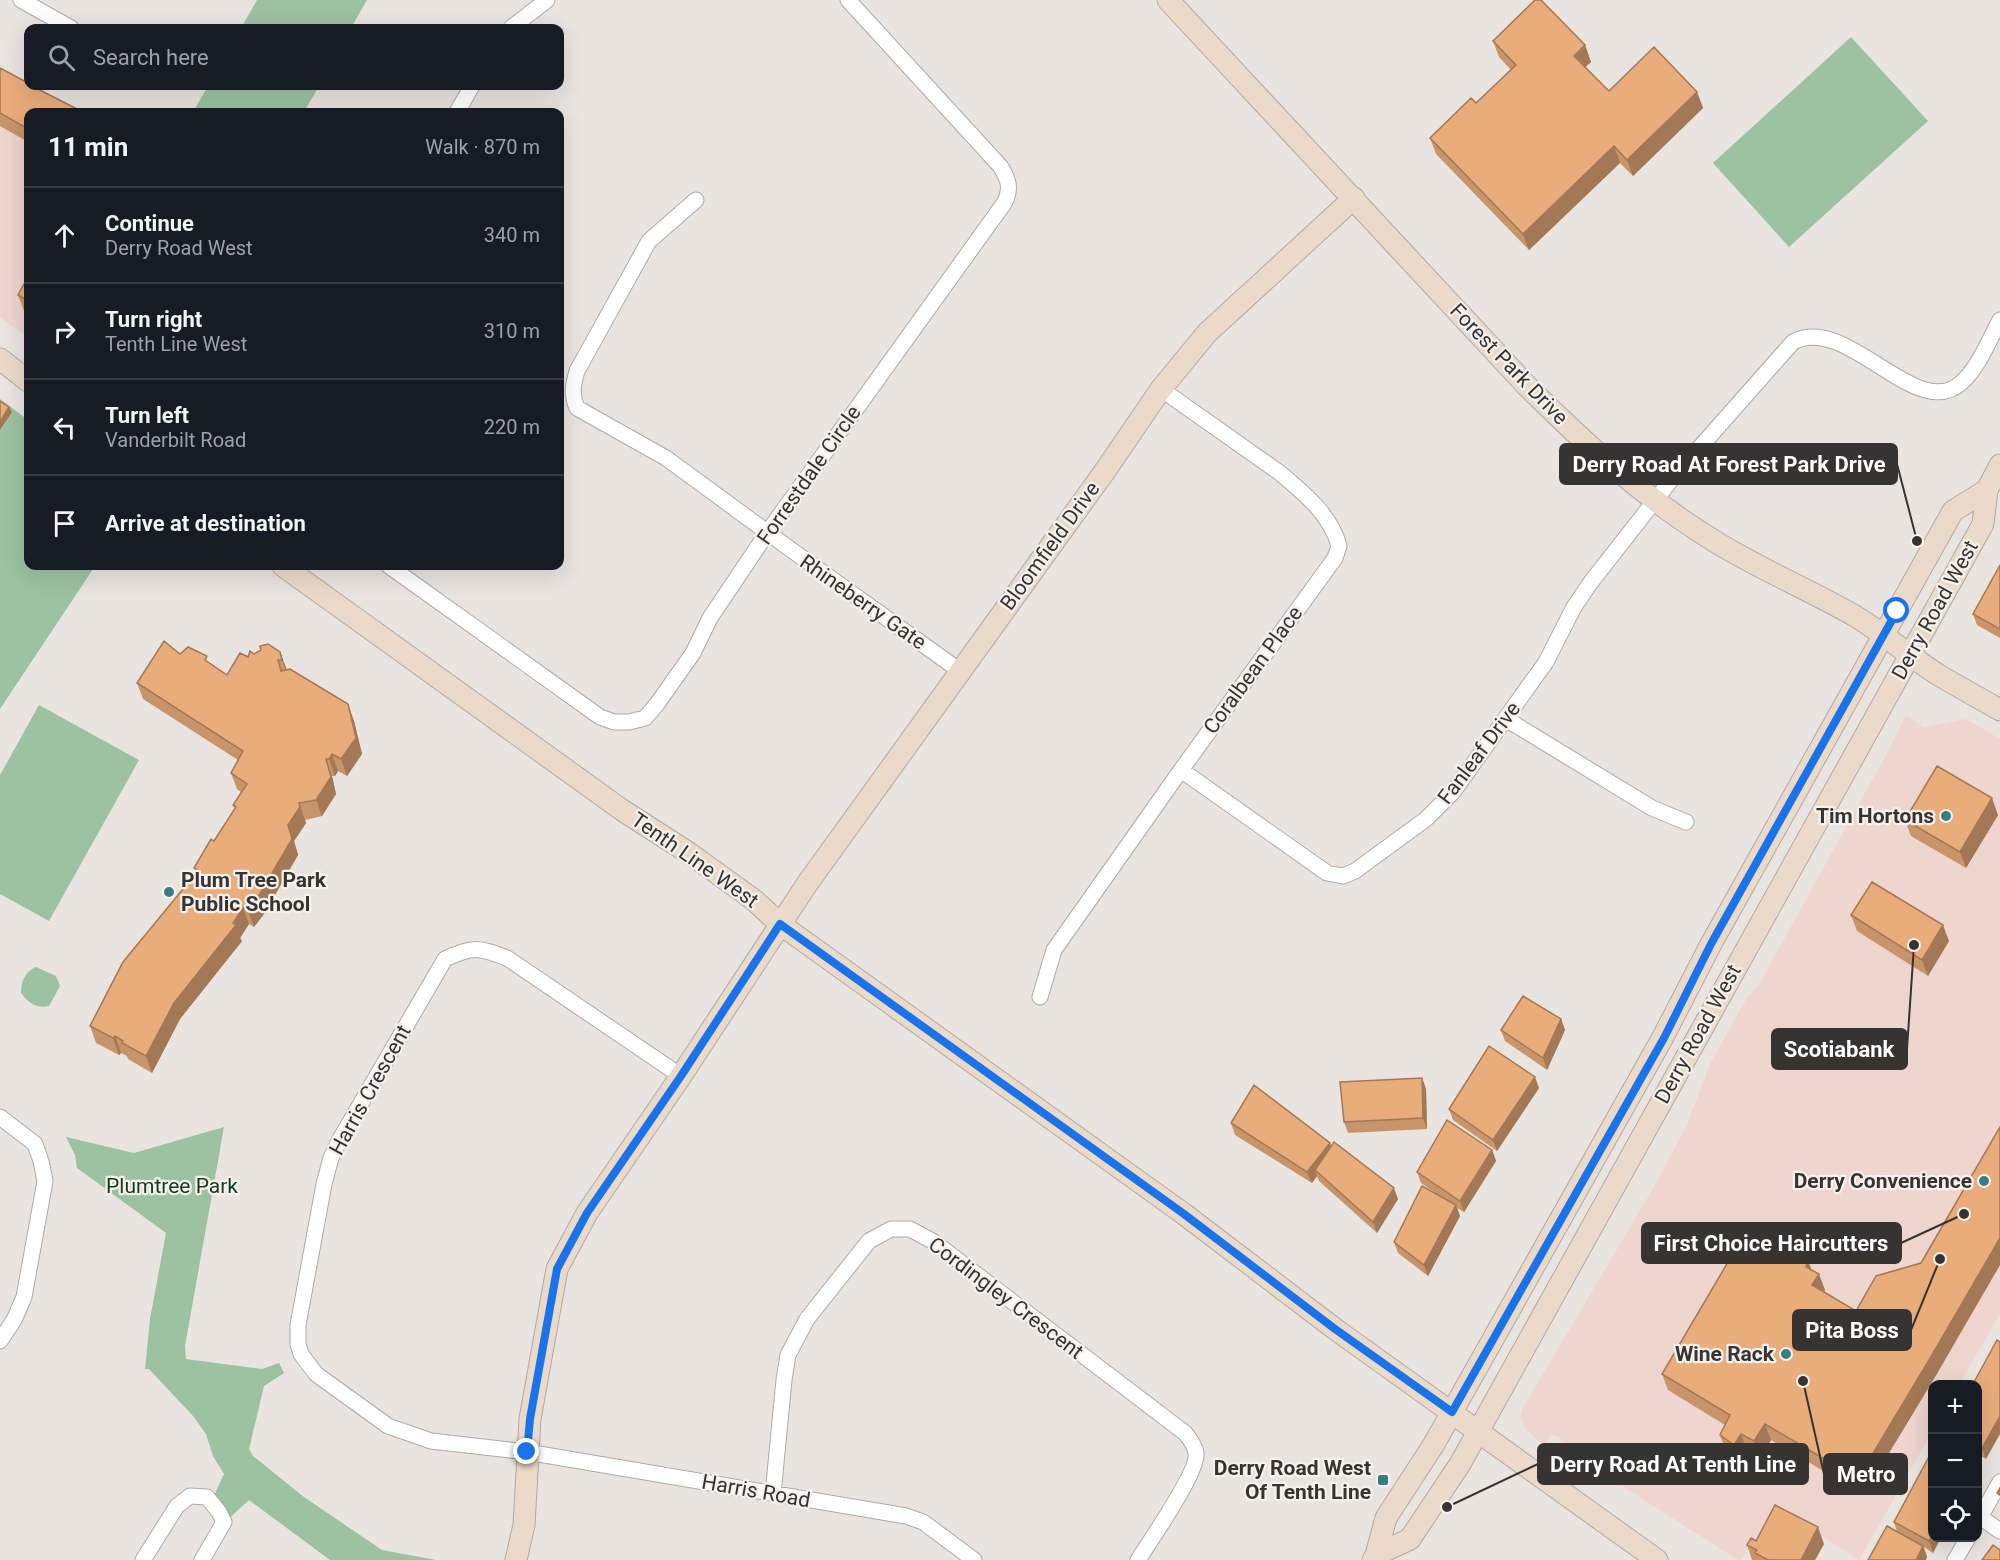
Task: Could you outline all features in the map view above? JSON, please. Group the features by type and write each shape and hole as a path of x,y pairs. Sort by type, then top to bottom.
{"street":[{"path":"21,0 64,24"},
{"path":"516,24 548,0"},
{"name":"Forrestdale Circle","path":"395,570 600,717 614,722 629,722 645,718 657,704 693,653 710,618 767,532 1005,202 1010,190 1008,179 1001,167 848,0"},
{"name":"Forest Park Drive","path":"1168,0 1526,385 1615,470 1654,501 1711,539 1766,571 1782,577 1856,617 1936,673 2000,710"},
{"path":"459,108 470,90"},
{"name":"Bloomfield Drive","path":"516,1560 524,1525 530,1419 557,1269 587,1213 681,1076 780,924 960,670 1105,471 1161,389 1207,333 1354,198"},
{"name":"Rhineberry Gate","path":"696,200 649,241 578,371 573,384 572,397 577,408 666,458 960,670"},
{"name":"Fanleaf Drive","path":"1181,770 1327,873 1343,876 1355,871 1426,819 1453,792 1546,662 1585,590 1654,501 1784,351 1800,338 1809,336 1833,340 1921,389 1938,392 1955,388 1969,374 2000,320"},
{"path":"0,359 24,378"},
{"name":"Coralbean Place","path":"1040,997 1054,950 1335,558 1339,546 1330,522 1296,487 1280,473 1161,389"},
{"name":"Derry Road West","path":"1375,1557 1410,1539 1479,1431 1983,524 1987,490 2000,465"},
{"name":"Derry Road West","path":"1375,1557 1386,1518 1434,1444 1664,1038 1711,944 1953,511 1987,490"},
{"name":"Tenth Line West","path":"289,570 622,810 689,853 745,893 780,924 1177,1209 1335,1329 1657,1560"},
{"path":"1506,719 1652,808 1686,822"},
{"name":"Harris Crescent","path":"527,1452 431,1441 388,1426 316,1374 301,1354 298,1344 298,1325 324,1184 331,1158 445,959 463,951 482,948 507,958 681,1076"},
{"path":"0,1117 34,1144 45,1180 24,1297 14,1320 0,1341"},
{"name":"Cordingley Crescent","path":"773,1494 788,1355 807,1319 869,1241 891,1229 910,1229 934,1242 1185,1433 1192,1442 1197,1455 1189,1478 1138,1560"},
{"name":"Harris Road","path":"527,1452 906,1516 923,1522 974,1560"},
{"path":"1982,1514 2000,1482"},
{"path":"143,1560 177,1506 190,1496 207,1497 224,1522 202,1560"},
{"path":"1982,1521 2000,1531"},
{"path":"1956,1560 1966,1542"}],"shaded area":[{"path":"0,68 24,82 24,90 28,90 28,108 24,108 24,334 0,317"},
{"path":"1906,715 1924,727 1966,719 2000,739 2000,1314 1961,1380 1928,1380 1928,1439 1859,1560 1794,1519 1768,1520 1741,1560 1738,1560 1630,1491 1575,1452 1557,1436 1552,1435 1544,1445 1526,1430 1520,1417 1522,1409 1651,1192 1686,1127 1710,1064 1748,996 1758,986"}],"green space":[{"path":"257,0 367,0 353,24 243,24"},
{"path":"1851,37 1928,121 1789,247 1713,163"},
{"path":"206,90 317,90 306,108 195,108"},
{"path":"0,399 24,417 24,570 92,570 0,709"},
{"path":"39,705 139,760 49,921 0,894 0,775"},
{"path":"36,967 56,976 60,986 49,1006 40,1007 33,1004 21,993 24,977"},
{"name":"Plumtree Park","path":"224,1127 185,1346 186,1359 262,1369 279,1363 284,1373 264,1386 249,1449 253,1456 304,1497 382,1550 436,1560 330,1560 249,1500 224,1523 211,1502 224,1474 213,1456 206,1434 193,1416 149,1369 145,1369 150,1319 166,1233 77,1168 75,1155 66,1137 134,1153"}],"building":[{"path":"1535,0 1541,0 1585,45 1574,56 1609,91 1654,47 1697,92 1627,160 1614,146 1523,234 1430,138 1471,98 1476,103 1516,65 1493,41"},
{"path":"0,68 24,81 24,90 40,90 75,108 24,108 24,127 0,113"},
{"path":"24,284 24,299 18,295"},
{"path":"0,401 9,407 0,422"},
{"path":"2000,565 2000,629 1973,614"},
{"path":"164,641 180,654 188,647 207,656 205,660 227,675 240,653 248,657 250,651 254,654 261,650 260,646 268,644 280,652 282,660 278,660 281,671 290,669 348,704 356,738 341,759 332,754 329,759 326,759 331,777 316,800 299,803 300,807 288,825 292,839 258,897 248,911 243,908 233,923 236,925 174,1003 146,1056 122,1043 123,1041 115,1036 113,1038 90,1026 123,962 193,879 198,870 194,868 211,839 214,841 236,807 233,805 247,784 231,773 243,751 137,683"},
{"path":"1937,766 1992,798 1960,852 1905,820"},
{"path":"1872,882 1943,925 1922,960 1851,915"},
{"path":"1523,996 1561,1019 1543,1058 1501,1030"},
{"path":"1489,1046 1535,1077 1493,1140 1449,1109"},
{"path":"1422,1078 1423,1118 1344,1122 1340,1082"},
{"path":"1254,1085 1330,1143 1307,1172 1231,1123"},
{"path":"1447,1120 1492,1150 1460,1201 1417,1172"},
{"path":"2000,1127 2000,1238 1866,1465 1848,1473 1765,1424 1754,1441 1741,1434 1734,1445 1720,1435 1730,1415 1662,1374 1741,1240 1754,1249 1760,1240 1774,1248 1776,1243 1808,1260 1806,1267 1819,1274 1812,1285 1856,1311 1876,1276 1921,1263"},
{"path":"1334,1142 1394,1188 1373,1222 1315,1170"},
{"path":"1422,1186 1456,1205 1424,1265 1394,1242"},
{"path":"1997,1340 2000,1342 2000,1416 1982,1448 1982,1380 1975,1380"},
{"path":"1928,1458 1928,1540 1894,1522"},
{"path":"1775,1505 1818,1527 1801,1560 1768,1560 1755,1553 1757,1550 1747,1545 1751,1538 1756,1541"},
{"path":"1887,1526 1923,1546 1916,1560 1868,1560"},
{"path":"1993,1545 2000,1550 2000,1560 1982,1560"}],"place":[{"name":"Derry Road At Forest Park Drive","path":"1917,541"},
{"name":"Tim Hortons","path":"1946,816"},
{"name":"Plum Tree Park Public School","path":"169,892"},
{"name":"Scotiabank","path":"1914,945"},
{"name":"Derry Convenience","path":"1984,1181"},
{"name":"First Choice Haircutters","path":"1964,1214"},
{"name":"Pita Boss","path":"1940,1259"},
{"name":"Wine Rack","path":"1786,1354"},
{"name":"Metro","path":"1803,1381"},
{"name":"Derry Road West Of Tenth Line","path":"1383,1480"},
{"name":"Derry Road At Tenth Line","path":"1447,1507"}],"route":[{"path":"527,1452 530,1419 557,1269 587,1213 681,1076 780,924 1184,1214 1335,1329 1452,1412 1664,1038 1711,944 1897,611"}]}
